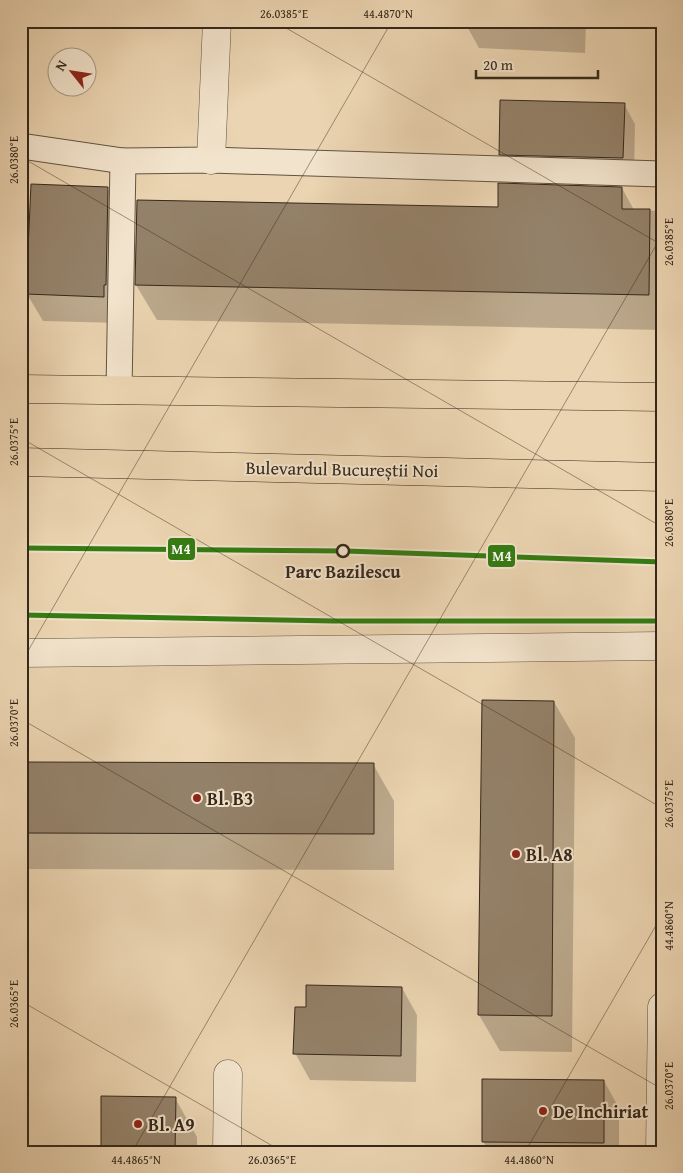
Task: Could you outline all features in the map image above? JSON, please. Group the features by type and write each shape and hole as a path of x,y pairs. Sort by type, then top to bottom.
{"main road":[{"path":"21,389 662,397"},
{"name":"Bulevardul Bucureștii Noi","path":"21,462 662,477"}],"street":[{"path":"211,160 217,21"},
{"path":"21,653 662,646"},
{"path":"660,1152 662,1007"},
{"path":"227,1152 228,1074"}],"lane":[{"path":"21,146 123,161 211,160 662,174"},
{"path":"119,391 123,161"}],"building":[{"path":"500,100 625,103 623,158 499,155"},
{"path":"498,183 622,187 622,209 650,209 649,295 135,285 137,200 498,207"},
{"path":"31,184 108,187 106,285 104,285 104,297 26,294"},
{"name":"Bl. A8","path":"482,700 554,701 552,1016 478,1015"},
{"name":"Bl. B3","path":"21,762 374,763 374,834 21,833"},
{"path":"306,985 402,987 401,1056 293,1054 295,1007 306,1007"},
{"name":"De Inchiriat","path":"482,1079 604,1080 604,1143 482,1142"},
{"name":"Bl. A9","path":"101,1096 176,1097 175,1152 101,1152"}],"transit line":[{"name":"M4","path":"21,548 346,551 662,562"},
{"name":"M4","path":"21,615 334,621 662,621"}],"place":[{"name":"Parc Bazilescu","path":"343,551"},
{"name":"Bl. B3","path":"197,798"},
{"name":"Bl. A8","path":"516,854"},
{"name":"De Inchiriat","path":"543,1111"},
{"name":"Bl. A9","path":"138,1124"}]}
